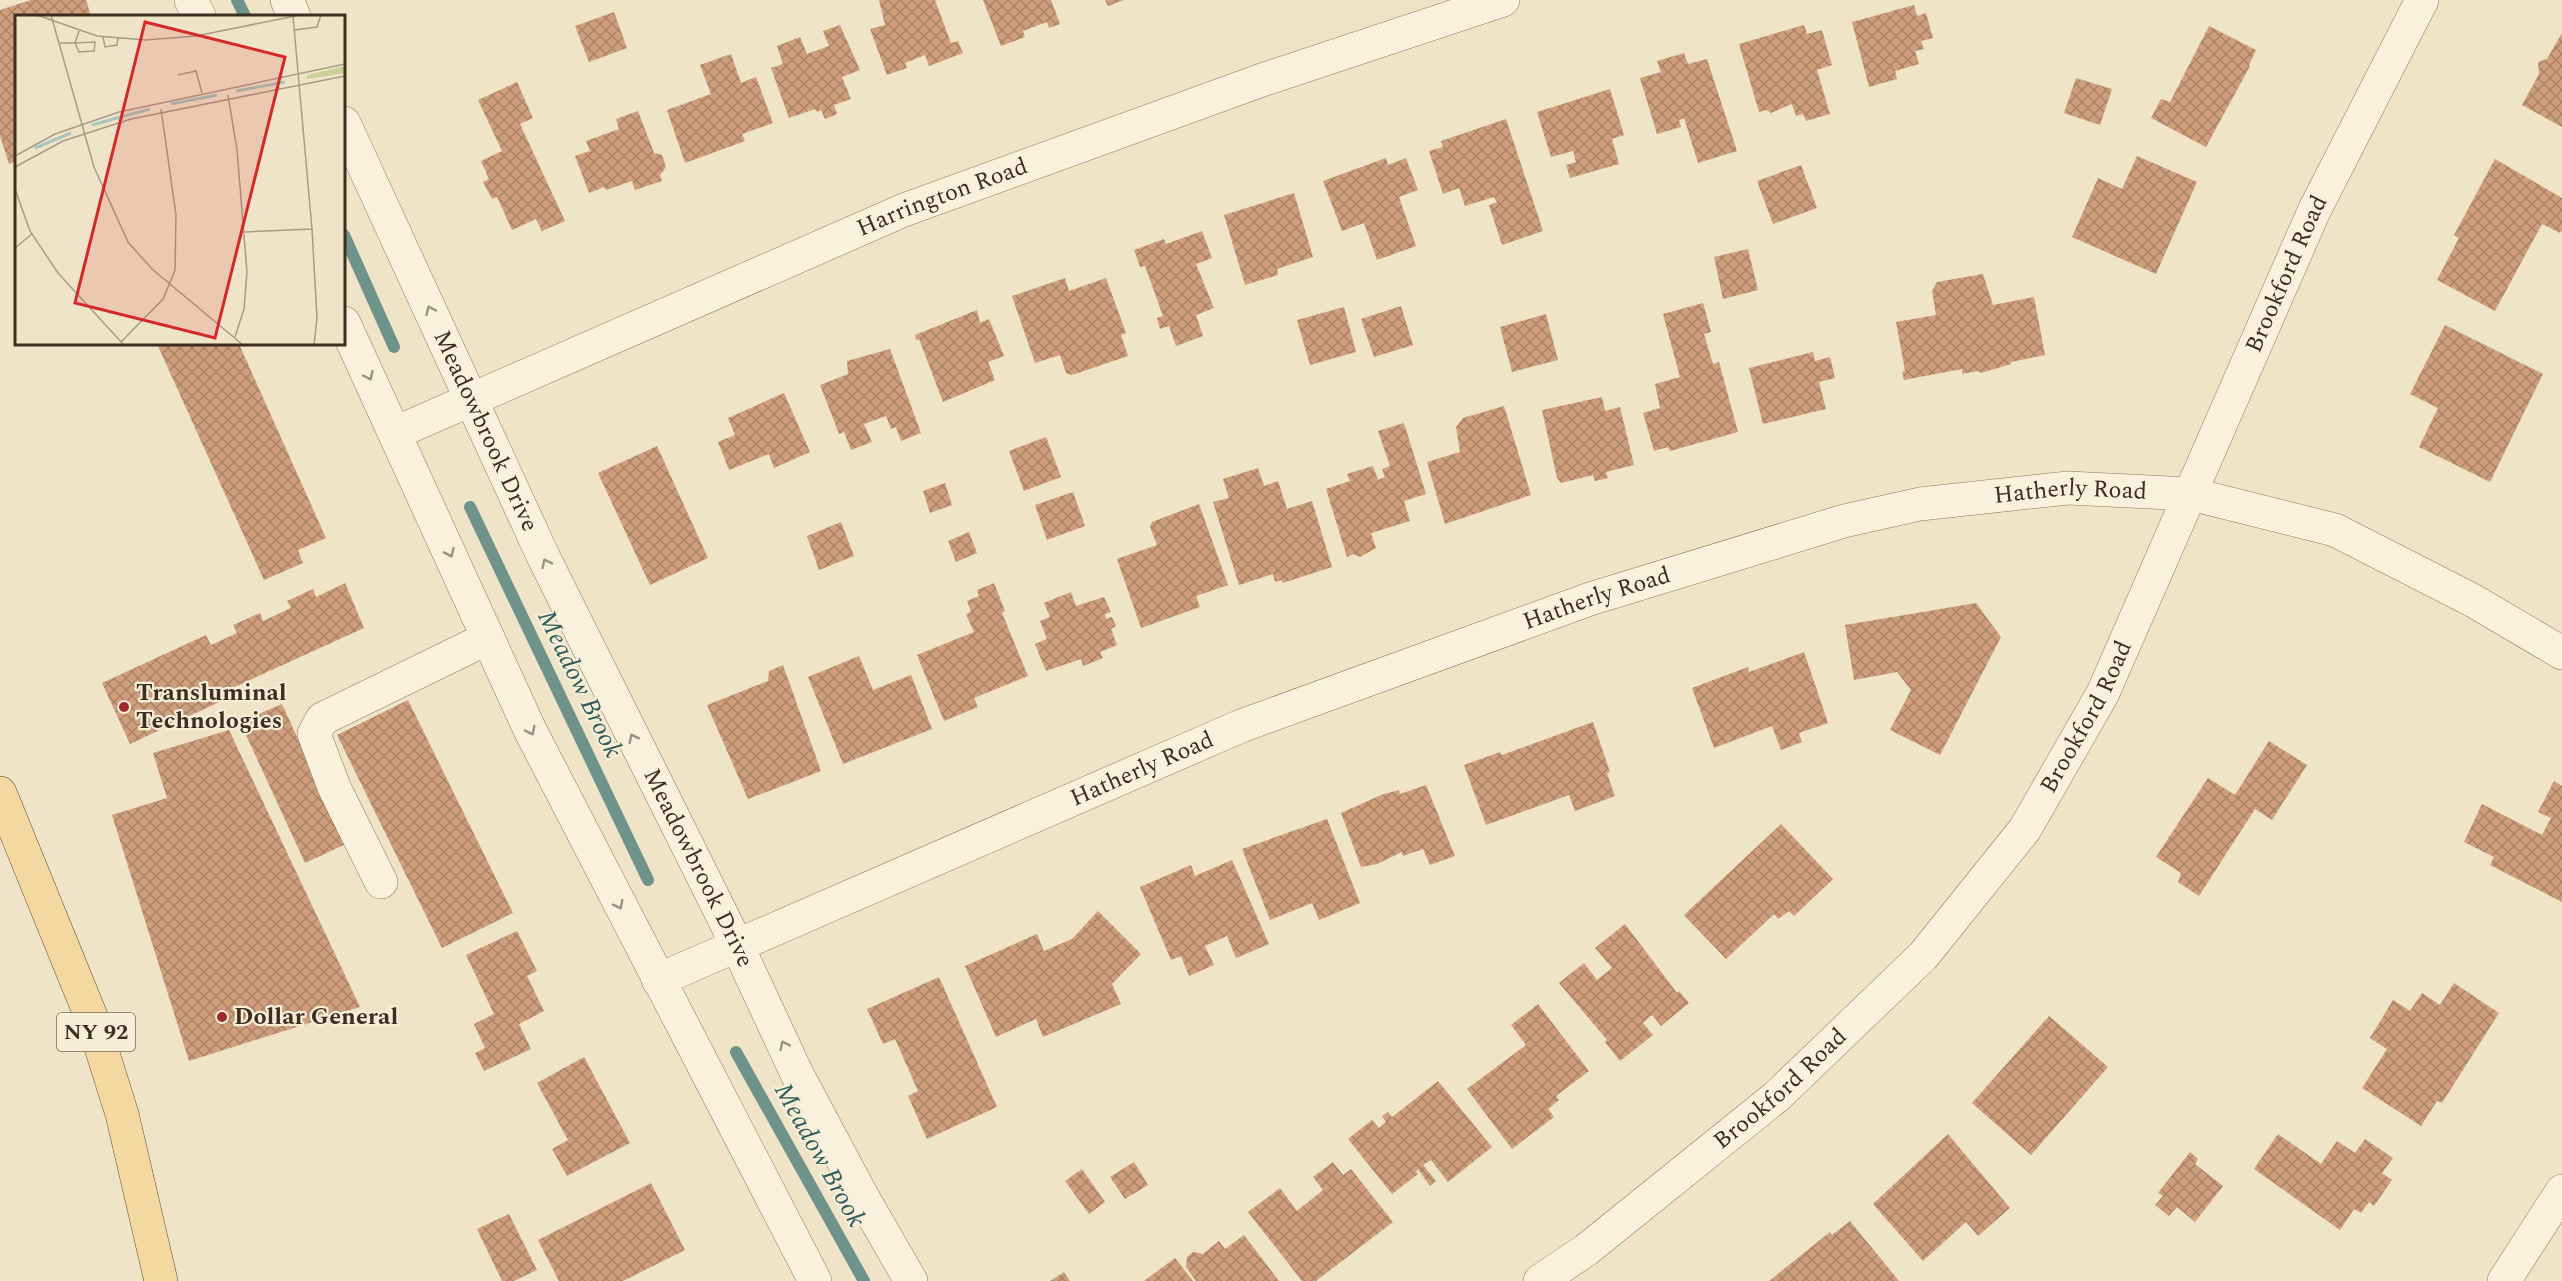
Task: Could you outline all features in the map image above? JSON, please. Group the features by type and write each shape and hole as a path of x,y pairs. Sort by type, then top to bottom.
{"main road":[{"name":"NY 92","path":"0,793 92,1019 122,1114 161,1281"}],"street":[{"path":"191,0 198,15"},
{"path":"287,0 294,15"},
{"name":"Harrington Road","path":"395,433 904,210 1262,80 1503,0"},
{"name":"Brookford Road","path":"1540,1281 1586,1250 1776,1097 1923,956 2031,819 2103,693 2314,211 2422,0"},
{"name":"Meadowbrook Drive","path":"345,125 543,556 736,943 797,1074 861,1196 912,1281"},
{"path":"345,325 530,730 815,1281"},
{"name":"Hatherly Road","path":"658,980 736,943 1241,726 1612,592 1844,521 1920,504 2068,488 2191,494 2335,530 2472,600 2562,653"},
{"path":"381,882 334,787 314,734 322,719 488,638"},
{"path":"2504,1281 2562,1191"}],"building":[{"path":"31,0 86,0 91,15 15,15 15,161 9,164 0,136 0,10"},
{"path":"879,0 935,0 951,43 958,41 963,53 929,66 925,55 905,63 907,68 887,75 870,29 885,25"},
{"path":"983,0 1051,0 1060,24 1049,28 1047,22 1023,31 1025,37 1001,46"},
{"path":"1105,0 1124,0 1108,6"},
{"path":"1914,5 1917,16 1926,13 1933,38 1921,41 1924,49 1915,51 1919,64 1895,71 1897,79 1869,87 1852,22"},
{"path":"614,12 627,48 589,62 575,26"},
{"path":"840,25 860,70 842,77 851,99 834,105 837,114 825,119 821,110 817,112 815,109 789,118 771,68 783,64 777,46 800,37 807,54 829,46 823,31"},
{"path":"1804,25 1807,34 1822,30 1832,65 1817,70 1830,114 1806,121 1803,114 1796,116 1792,104 1771,113 1767,110 1759,112 1739,44"},
{"path":"2209,26 2256,50 2250,66 2206,147 2151,118 2161,99 2170,102"},
{"path":"2562,33 2562,127 2522,105 2539,74 2538,62 2547,59"},
{"path":"1684,53 1688,64 1707,59 1737,151 1698,163 1684,118 1679,120 1681,127 1657,134 1640,78 1661,72 1657,61"},
{"path":"731,54 741,83 756,77 773,123 742,134 745,141 685,163 667,110 711,94 700,65"},
{"path":"2076,78 2112,89 2100,125 2064,113"},
{"path":"517,82 533,118 520,124 565,221 542,231 536,219 512,230 497,197 492,199 483,182 489,179 481,161 502,151 478,100"},
{"path":"1610,89 1624,135 1612,139 1619,164 1570,178 1566,165 1576,162 1573,151 1551,157 1537,112"},
{"path":"638,111 654,153 662,155 666,167 660,175 662,181 635,190 632,181 589,193 575,156 590,151 586,141 619,129 616,119"},
{"path":"1506,119 1543,231 1502,245 1489,205 1497,202 1494,197 1465,206 1459,188 1443,194 1429,151 1443,147 1441,141"},
{"path":"2137,156 2197,182 2156,274 2072,237 2098,178 2122,189"},
{"path":"1386,158 1388,165 1406,158 1418,190 1399,197 1416,246 1377,260 1364,223 1342,231 1323,181"},
{"path":"2495,159 2562,198 2562,230 2560,233 2542,224 2495,311 2437,280 2459,238 2454,235"},
{"path":"1801,165 1817,208 1773,224 1757,181"},
{"path":"1294,193 1313,257 1277,269 1278,275 1245,285 1224,215"},
{"path":"1202,231 1212,258 1196,264 1214,308 1196,315 1203,336 1176,346 1169,326 1160,329 1157,318 1163,316 1145,266 1140,267 1134,250 1164,239 1166,244"},
{"path":"1748,249 1758,290 1723,299 1714,257"},
{"path":"1983,274 1993,305 2034,297 2045,355 2011,362 2011,364 1981,373 1978,371 1962,374 1962,369 1904,380 1902,372 1905,371 1896,322 1936,315 1932,291 1937,282"},
{"path":"1065,278 1069,291 1106,278 1126,333 1121,335 1128,356 1072,375 1066,373 1060,355 1035,363 1012,296"},
{"path":"1703,303 1711,332 1704,334 1713,364 1719,362 1738,432 1670,451 1668,447 1654,451 1643,413 1660,408 1655,384 1680,377 1663,314"},
{"path":"1401,306 1413,345 1374,357 1361,319"},
{"path":"1344,307 1356,352 1310,365 1297,320"},
{"path":"977,310 980,323 989,319 1004,356 988,362 995,380 943,402 919,339 916,340 915,335"},
{"path":"1546,314 1558,360 1512,372 1500,327"},
{"path":"2445,325 2543,374 2490,482 2419,447 2438,408 2410,394"},
{"path":"157,345 239,345 326,538 298,550 303,563 264,580"},
{"path":"890,349 921,433 901,441 896,427 891,429 886,416 864,424 872,442 851,450 844,432 839,434 820,385 848,374 847,361"},
{"path":"1813,352 1815,361 1830,357 1835,378 1819,382 1826,409 1763,424 1749,368"},
{"path":"784,393 810,452 774,468 769,454 729,470 718,442 735,435 728,418"},
{"path":"1602,397 1605,411 1620,407 1634,465 1606,472 1608,478 1595,481 1593,475 1561,483 1557,478 1542,410"},
{"path":"1504,406 1531,495 1445,524 1427,462 1460,452 1456,427 1463,418"},
{"path":"1404,423 1426,494 1404,501 1410,521 1371,533 1376,548 1360,557 1353,554 1347,557 1326,489 1350,481 1347,474 1373,466 1378,480 1385,477 1382,469 1390,466 1378,431"},
{"path":"1046,437 1061,477 1024,491 1009,451"},
{"path":"657,446 708,558 650,585 598,473"},
{"path":"1258,468 1264,486 1278,481 1287,509 1312,501 1332,567 1283,583 1281,580 1275,582 1273,574 1239,585 1213,502 1229,498 1223,479"},
{"path":"945,483 952,505 930,513 923,491"},
{"path":"1073,492 1085,526 1047,540 1035,505"},
{"path":"1199,504 1228,585 1196,596 1200,607 1141,628 1117,559 1157,545 1150,527 1152,522"},
{"path":"841,522 854,556 819,570 807,536"},
{"path":"969,532 977,553 956,562 948,541"},
{"path":"345,583 364,628 230,689 234,695 130,744 102,683 206,635 211,645 237,633 233,625 260,613 263,621 291,608 287,601 313,589 316,597"},
{"path":"994,583 1005,611 1002,613 1028,676 974,698 978,707 944,721 917,655 974,632 966,614 971,612 967,601 979,596 977,590"},
{"path":"1071,592 1076,606 1104,597 1111,612 1105,614 1106,619 1112,617 1116,626 1111,629 1117,645 1100,652 1103,658 1083,666 1081,659 1046,671 1035,644 1047,639 1040,621 1050,617 1044,603"},
{"path":"1976,603 2001,637 1940,755 1890,730 1911,690 1897,672 1854,680 1845,625"},
{"path":"1804,652 1828,723 1799,733 1802,742 1781,750 1772,726 1714,748 1692,688 1748,667 1749,672"},
{"path":"859,656 873,690 911,675 932,729 843,764 808,677"},
{"path":"783,665 821,771 748,799 707,705 768,681 769,671"},
{"path":"408,700 513,913 442,948 337,735"},
{"path":"282,704 346,844 305,863 240,722"},
{"path":"1593,722 1610,772 1607,773 1615,796 1575,811 1569,795 1486,825 1464,765 1500,752 1502,755"},
{"path":"229,730 360,1007 189,1061 112,815 167,798 153,753"},
{"path":"2269,741 2307,765 2272,820 2255,809 2199,896 2178,882 2181,873 2156,857 2208,778 2235,795"},
{"path":"2554,781 2562,786 2562,902 2490,865 2494,857 2464,842 2482,804 2542,835 2551,818 2538,812"},
{"path":"1426,785 1455,856 1430,865 1423,849 1403,856 1402,852 1377,864 1361,867 1341,813 1381,795 1399,790 1400,794"},
{"path":"1327,819 1360,903 1319,920 1312,903 1270,920 1242,849"},
{"path":"1781,824 1833,879 1794,916 1789,911 1778,919 1774,914 1726,959 1684,915"},
{"path":"1232,860 1269,944 1236,958 1227,936 1205,946 1214,965 1189,976 1181,956 1171,960 1140,887 1191,865 1195,876"},
{"path":"1098,911 1141,954 1112,984 1121,1004 1043,1037 1036,1019 996,1037 965,966 1037,934 1044,951 1072,939"},
{"path":"1625,924 1677,993 1679,991 1689,1003 1661,1026 1652,1015 1643,1023 1653,1035 1620,1061 1605,1042 1607,1040 1559,983 1584,963 1597,980 1612,968 1595,948"},
{"path":"517,931 537,971 527,976 544,1011 519,1024 531,1049 484,1071 475,1053 485,1048 474,1024 494,1014 466,955"},
{"path":"939,977 997,1107 927,1139 908,1096 918,1091 895,1039 883,1044 867,1009"},
{"path":"2454,983 2499,1013 2442,1103 2437,1101 2421,1126 2362,1088 2387,1049 2370,1038 2393,1000 2410,1011 2422,993 2440,1005"},
{"path":"1538,1004 1589,1071 1556,1096 1559,1100 1548,1109 1554,1117 1512,1149 1467,1089 1526,1045 1511,1025"},
{"path":"2049,1016 2108,1067 2031,1155 1972,1103"},
{"path":"584,1057 630,1143 567,1176 552,1149 568,1140 537,1083"},
{"path":"1438,1081 1492,1147 1448,1182 1431,1160 1423,1165 1436,1181 1430,1186 1418,1169 1416,1172 1418,1174 1392,1194 1348,1139 1372,1120 1379,1128 1386,1122 1382,1116 1388,1112 1392,1117"},
{"path":"1948,1134 2010,1208 1978,1236 1966,1222 1923,1261 1873,1204"},
{"path":"2278,1134 2321,1164 2337,1141 2355,1153 2365,1139 2393,1158 2382,1173 2392,1180 2374,1206 2369,1202 2361,1213 2354,1209 2340,1230 2254,1169"},
{"path":"2190,1152 2198,1159 2195,1164 2223,1186 2195,1222 2177,1207 2169,1216 2155,1205 2163,1196 2158,1193"},
{"path":"1134,1162 1148,1185 1125,1199 1110,1177"},
{"path":"1333,1162 1343,1175 1351,1169 1393,1222 1316,1281 1302,1281 1248,1212 1280,1188 1297,1211 1323,1190 1313,1177"},
{"path":"1082,1169 1105,1202 1089,1214 1065,1181"},
{"path":"651,1183 685,1250 623,1281 559,1281 538,1240"},
{"path":"509,1214 537,1270 514,1281 502,1281 477,1229"},
{"path":"1850,1221 1899,1281 1769,1281 1830,1232 1832,1235"},
{"path":"1244,1235 1279,1281 1196,1281 1186,1267 1187,1257 1193,1252 1203,1254 1219,1241 1225,1249"},
{"path":"1175,1258 1193,1281 1144,1281"},
{"path":"1064,1272 1070,1281 1050,1281"}],"waterway":[{"name":"Meadow Brook","path":"237,0 244,15"},
{"name":"Meadow Brook","path":"345,237 394,347"},
{"name":"Meadow Brook","path":"470,507 648,880"},
{"name":"Meadow Brook","path":"736,1052 864,1281"}],"place":[{"name":"Transluminal Technologies","path":"124,707"},
{"name":"Dollar General","path":"222,1017"}]}
